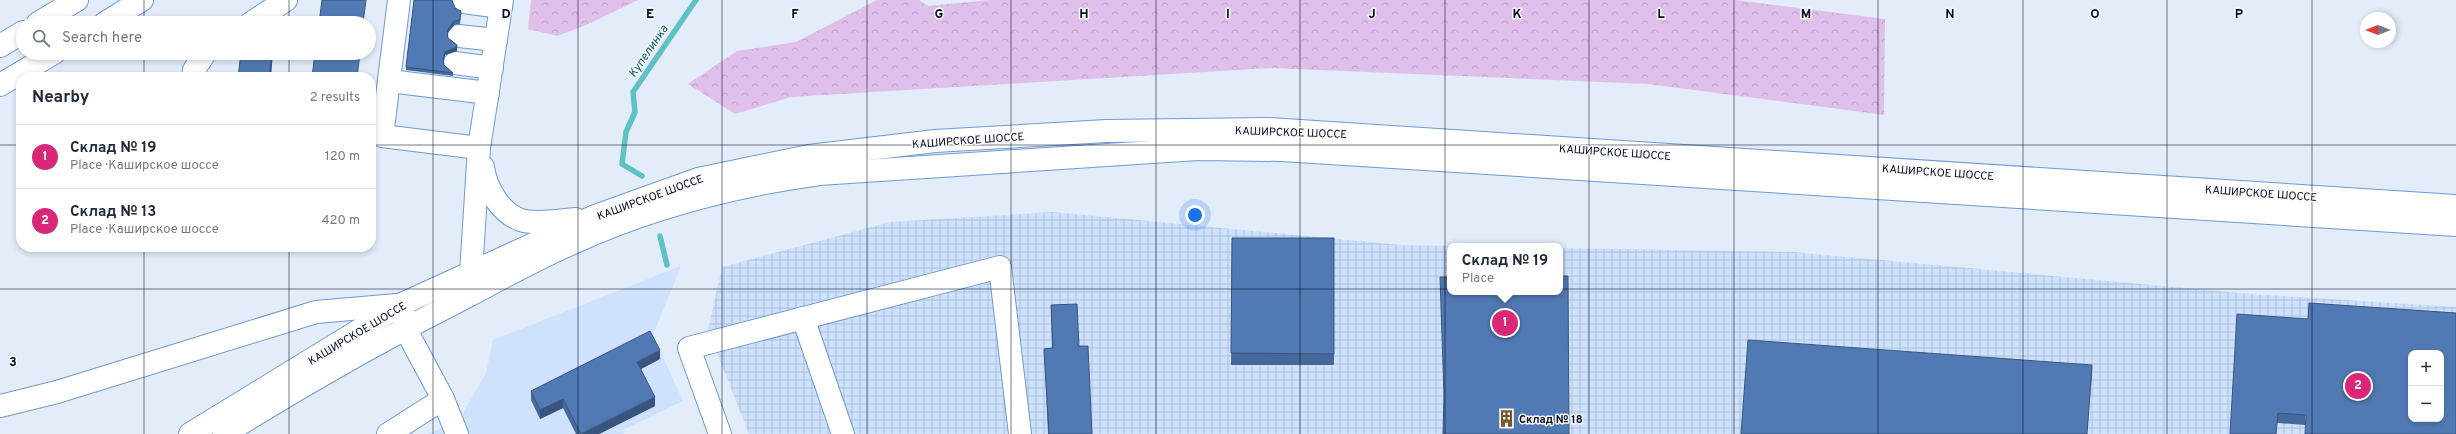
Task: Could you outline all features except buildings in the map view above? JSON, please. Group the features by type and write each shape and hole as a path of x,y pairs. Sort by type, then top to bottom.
{"main road":[{"path":"50,16 77,0"},
{"path":"116,16 142,0"},
{"path":"262,16 286,0"},
{"path":"399,0 403,28 399,56 389,81 376,135 479,148"},
{"path":"463,2 502,3 479,148 471,273"},
{"path":"0,46 16,36"},
{"path":"459,36 496,40"},
{"path":"22,72 42,60"},
{"path":"194,72 200,60"},
{"path":"455,63 492,68"},
{"path":"0,85 16,76"},
{"path":"389,81 488,93"},
{"name":"КАШИРСКОЕ ШОССЕ","path":"190,434 402,304 595,216 698,179 809,156 935,141 1098,131 1260,130 2456,206"},
{"path":"479,148 484,175 493,195 506,211 521,220 550,222 595,216"},
{"name":"КАШИРСКОЕ ШОССЕ","path":"224,434 321,374 405,328 573,242 665,208 762,182 820,174 1198,149 1290,150 2456,225"},
{"path":"720,434 688,348 1000,267 1020,434"},
{"path":"0,406 57,392 316,312 402,304 405,328 443,399 457,434"},
{"path":"804,318 843,434"},
{"path":"388,434 443,399"}],"shaded area":[{"path":"1053,212 1401,245 1447,246 1447,295 1563,295 1563,248 1793,252 2251,294 2456,307 2456,434 749,434 708,330 722,267 890,222"},
{"path":"681,266 653,335 683,401 623,430 624,434 427,434 458,422 486,373 493,340"}],"green space":[{"path":"531,0 638,0 584,26 557,36 528,29"},
{"path":"877,0 919,0 928,6 990,0 1735,0 1885,19 1884,115 1648,84 1271,68 791,97 735,114 688,84 737,51 796,42"}],"waterway":[{"name":"Купелинка","path":"642,176 622,164 626,132 635,112 633,92 696,0"},
{"name":"Купелинка","path":"660,236 667,265"}],"place":[{"name":"Склад № 19","path":"1505,323"},
{"name":"Склад № 13","path":"2358,386"},
{"name":"Склад № 18","path":"1506,419"}]}
